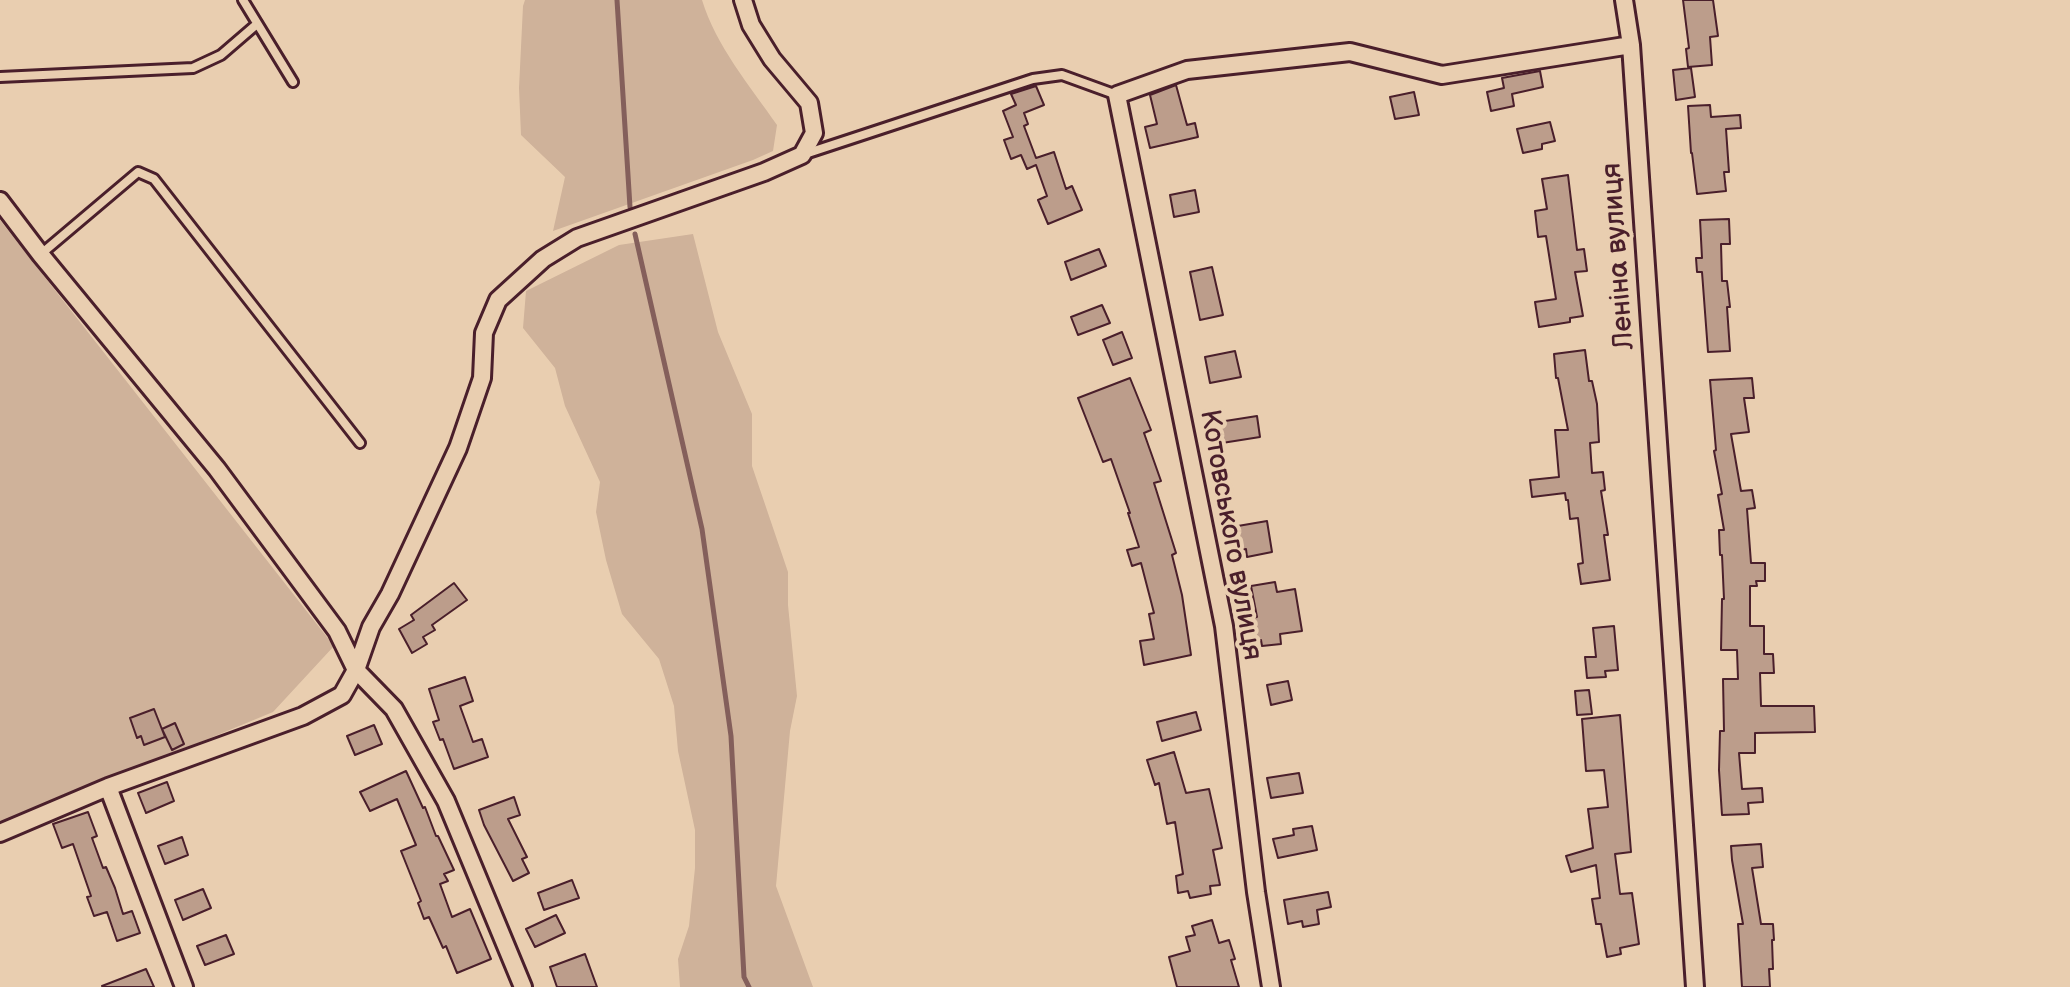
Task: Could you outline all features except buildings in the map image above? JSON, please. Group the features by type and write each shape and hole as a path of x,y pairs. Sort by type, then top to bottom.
{"street":[{"path":"0,833 108,787 303,716 342,695 356,670 371,627 390,594 458,448 482,378 484,333 498,300 543,259 577,238 764,172 802,155 814,133 809,103 772,59 751,25 743,0"},
{"name":"Леніна вулиця","path":"1624,0 1631,45 1695,987"},
{"path":"1117,95 1187,70 1350,52 1442,75 1631,45"},
{"name":"Котовського вулиця","path":"1117,95 1224,626 1256,892 1271,987"},
{"path":"0,201 217,469 337,631 356,670 394,709 446,801 523,987"},
{"path":"108,787 184,987"}],"lane":[{"path":"243,0 293,82"},
{"path":"0,77 193,68 221,55 257,24"},
{"path":"802,155 1033,79 1062,75 1117,95"},
{"path":"41,255 138,172 154,179 360,443"}],"shaded area":[{"path":"525,0 702,0 725,49 777,125 773,151 553,231 565,177 521,135 519,88"},
{"path":"0,220 334,646 273,712 0,825"},
{"path":"693,234 718,332 752,414 752,466 788,572 797,696 790,731 776,886 813,987 680,987 678,959 689,926 695,830 678,751 674,706 659,659 622,614 596,512 600,482 565,406 555,368 523,328 526,291 619,245"}],"waterway":[{"path":"617,0 630,207"},
{"path":"635,234 702,529 731,736 744,977 749,987"}]}
